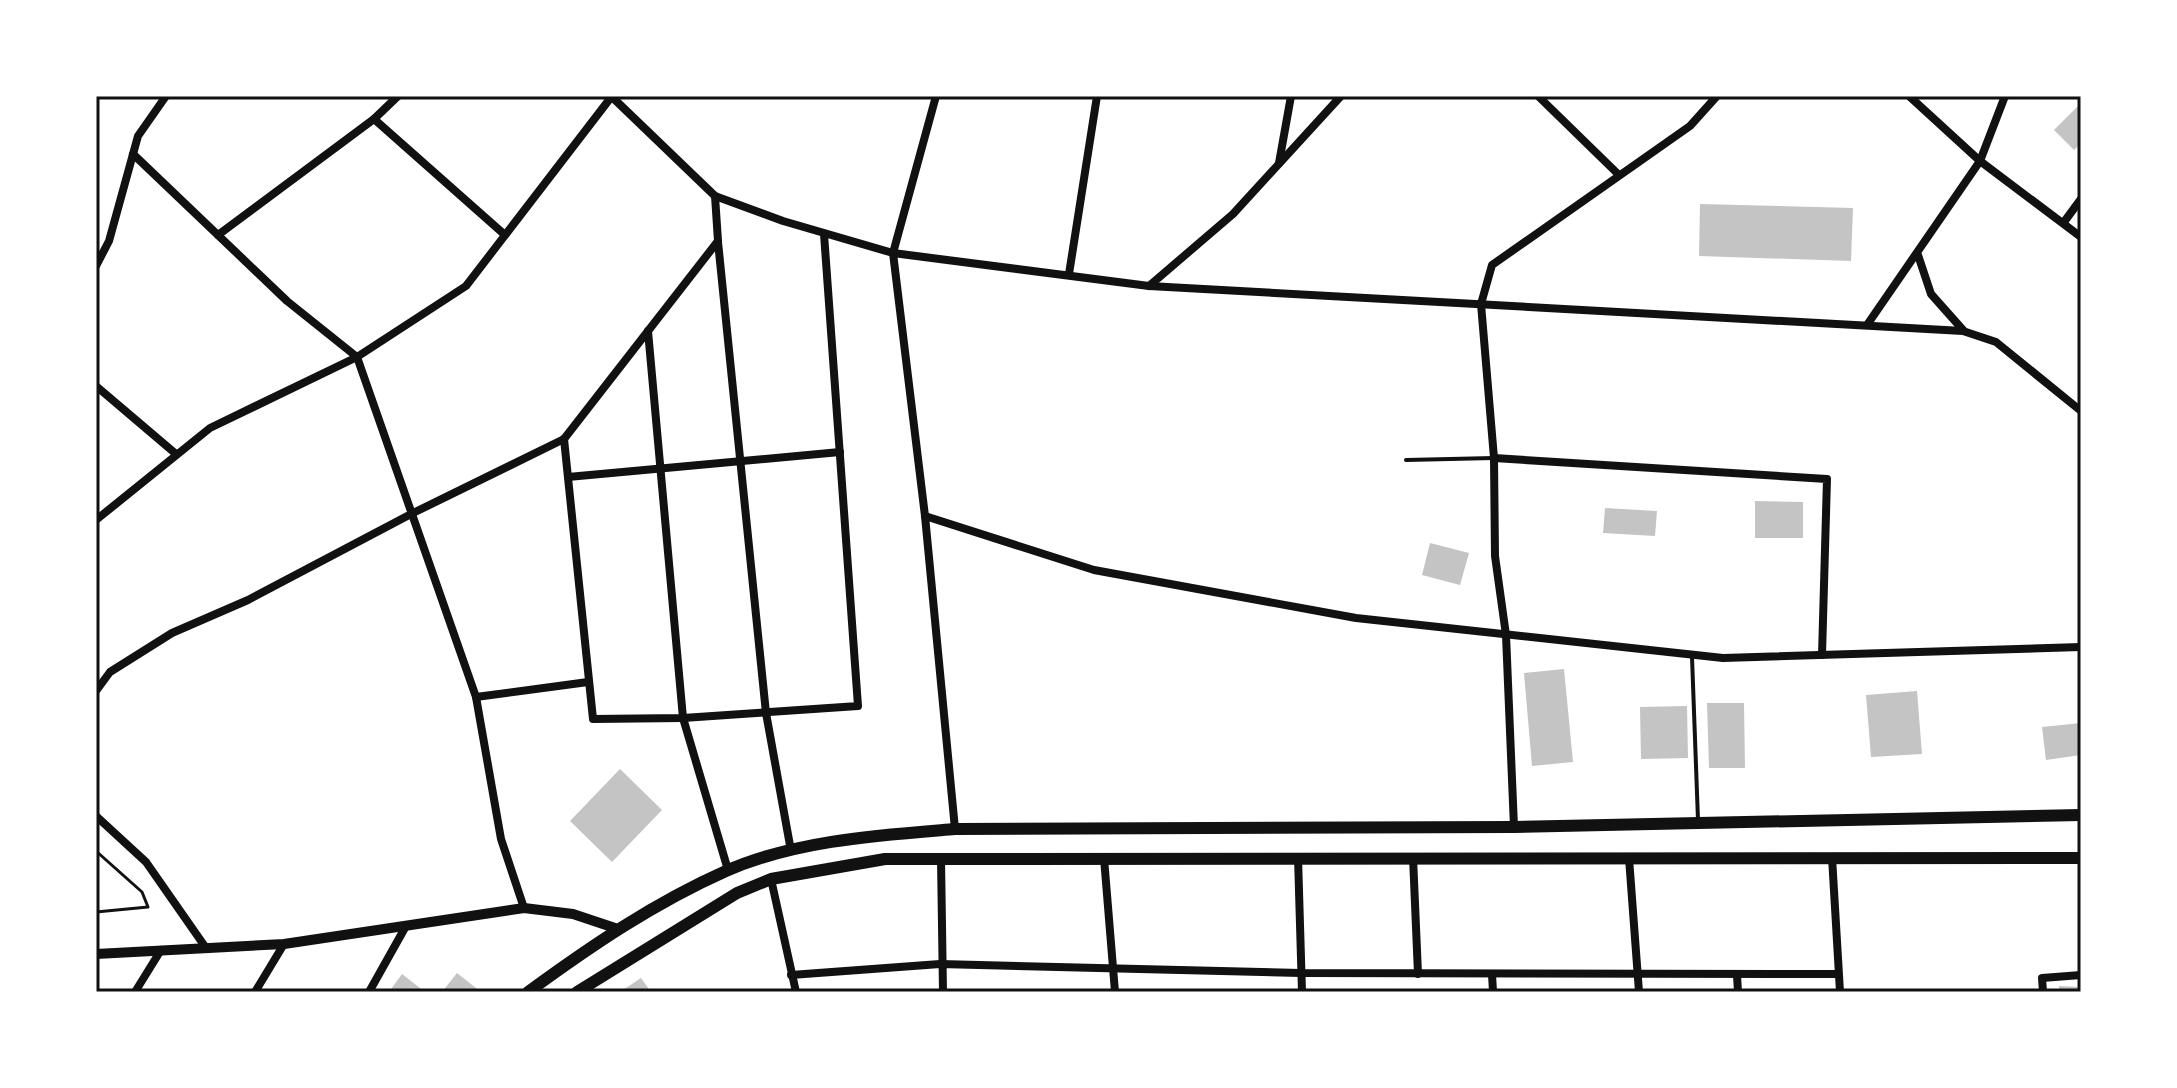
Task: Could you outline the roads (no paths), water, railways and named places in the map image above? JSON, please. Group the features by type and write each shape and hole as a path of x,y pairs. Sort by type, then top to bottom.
{"main road":[{"path":"528,992 615,928 728,870 791,852 877,836 955,829 1514,827 2081,815"},
{"path":"577,992 737,893 771,879 885,859 2081,858"}],"street":[{"path":"96,266 109,241 138,136 166,96"},
{"path":"218,235 374,119 398,96"},
{"path":"96,520 210,428 357,357 466,286 611,96 715,196 824,234 893,253 1149,286 1963,331 1996,342 2081,411"},
{"path":"936,96 893,253 925,516 955,829"},
{"path":"1069,274 1097,96"},
{"path":"1278,164 1291,96"},
{"path":"1149,286 1233,214 1341,96"},
{"path":"1538,96 1619,175"},
{"path":"1514,827 1506,635 1495,556 1494,458 1481,304 1492,265 1690,126 1717,96"},
{"path":"1909,96 1980,161 2081,237"},
{"path":"1867,325 1980,161 2005,96"},
{"path":"374,119 505,235"},
{"path":"133,154 287,301 357,357 476,697 501,839 524,908"},
{"path":"715,196 766,713 791,852"},
{"path":"2064,222 2081,199"},
{"path":"564,439 593,719 683,718 858,706 824,234"},
{"path":"96,691 110,672 172,633 248,600 413,513 564,439 718,241"},
{"path":"1918,255 1931,294 1963,331"},
{"path":"648,331 683,718 728,870"},
{"path":"96,386 176,454"},
{"path":"568,477 840,452"},
{"path":"1494,458 1827,479 1822,655"},
{"path":"925,516 1094,570 1356,618 1506,635 1723,658 2081,647"},
{"path":"476,697 588,682"},
{"path":"96,816 146,862 206,948"},
{"path":"1832,856 1840,992"},
{"path":"1104,857 1115,992"},
{"path":"1298,857 1302,992"},
{"path":"1413,857 1418,974"},
{"path":"1629,858 1639,992"},
{"path":"941,859 945,944 940,964 943,992"},
{"path":"771,879 796,992"},
{"path":"96,954 284,944 524,908 573,914 615,928"},
{"path":"369,992 406,926"},
{"path":"255,992 284,944"},
{"path":"135,992 161,950"},
{"path":"791,975 940,964 1301,973 1838,974"},
{"path":"1492,974 1493,992"},
{"path":"1737,975 1738,992"},
{"path":"2043,992 2042,978 2081,975"}],"lane":[{"path":"1406,460 1494,458"},
{"path":"1692,654 1698,823"}]}
